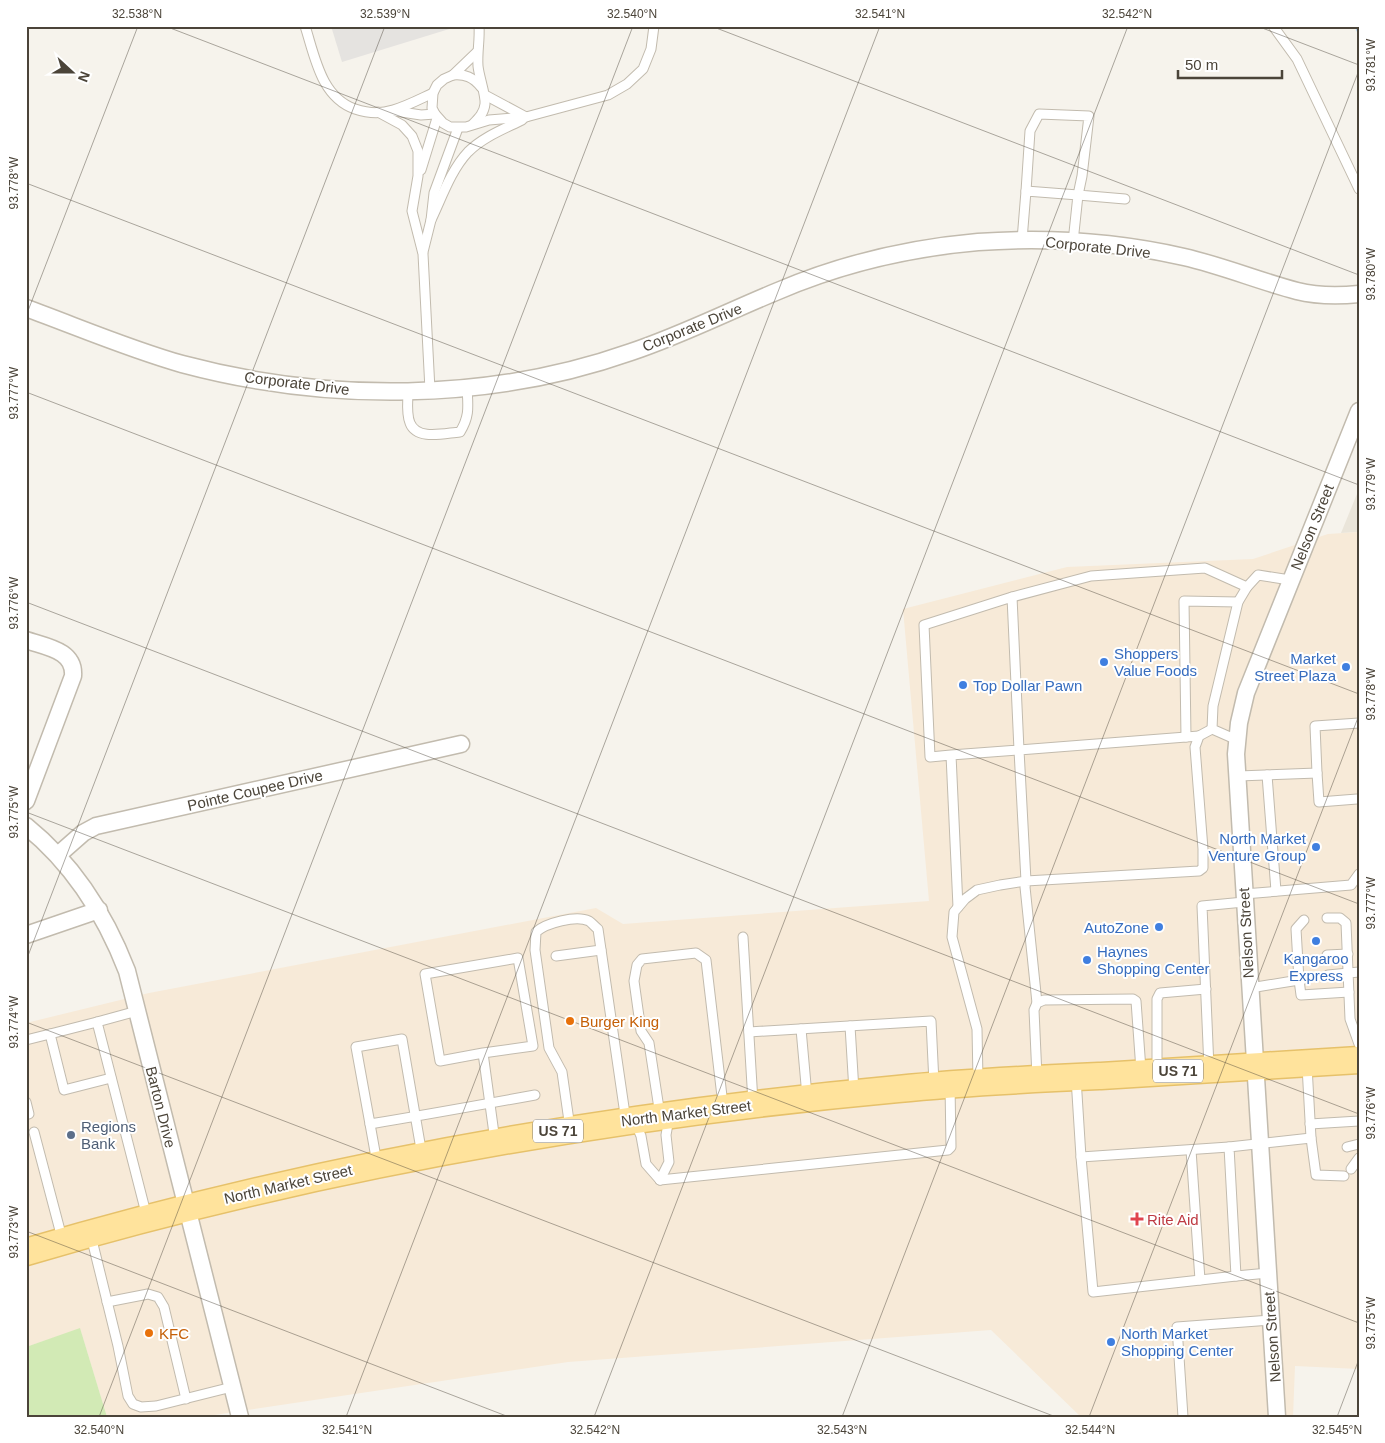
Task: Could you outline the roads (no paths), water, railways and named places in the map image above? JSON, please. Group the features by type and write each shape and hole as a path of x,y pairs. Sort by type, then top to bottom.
{"main road":[{"name":"North Market Street","path":"26,1252 148,1217 377,1164 630,1120 753,1104 978,1083 1359,1060"}],"street":[{"name":"Corporate Drive","path":"26,308 148,353 216,372 285,385 346,390 408,391 467,388 542,376 594,364 647,347 786,288 857,264 943,246 1022,240 1073,242 1134,248 1183,257 1298,291 1323,295 1359,294"},
{"name":"Nelson Street","path":"1277,1417 1244,898 1236,754 1237,740 1246,693 1359,411"},
{"path":"26,640 66,656 74,668 73,676 26,801"},
{"name":"Pointe Coupee Drive","path":"58,855 83,833 96,826 461,744"},
{"name":"Barton Drive","path":"26,826 58,855 75,875 112,935 123,962 240,1417"},
{"path":"26,934 98,910"}],"lane":[{"path":"306,26 324,83 332,95 345,106 359,111 378,112 392,110 433,94"},
{"path":"473,124 484,111 485,103 477,52 480,36 479,26"},
{"path":"477,52 452,75 437,85 433,94 432,108 436,116 450,127 458,128 489,120 526,117 608,95 627,84 643,68 651,49 654,26"},
{"path":"1274,26 1297,59 1359,189"},
{"path":"452,75 461,74 469,76 483,91 526,117"},
{"path":"392,110 436,116"},
{"path":"378,112 402,125 412,136 418,151 418,176"},
{"path":"1022,240 1030,131 1039,114 1089,116 1073,242"},
{"path":"430,390 423,254 412,211 418,176 436,116"},
{"path":"431,220 459,163 470,150 488,137 526,117"},
{"path":"423,254 431,220 434,193 458,128"},
{"path":"1026,191 1125,199"},
{"path":"408,391 409,422 414,429 422,434 460,432 467,421 469,407 467,388"},
{"path":"1212,729 1199,736 930,757 924,625 1012,597 1091,576 1206,568 1246,587"},
{"path":"1212,729 1213,706 1238,602 1246,587 1258,575 1290,580"},
{"path":"1012,597 1025,888 1037,1003 1034,1010 1038,1079"},
{"path":"1186,737 1184,601 1238,602"},
{"path":"1357,799 1319,802 1315,726 1359,723"},
{"path":"1212,729 1237,740"},
{"path":"978,1083 977,1029 952,937 954,912 964,899 977,890 1000,885 1026,881 1198,871 1203,868 1195,747 1199,736"},
{"path":"951,755 958,907"},
{"path":"1238,776 1317,773"},
{"path":"1267,775 1276,891"},
{"path":"1209,1069 1202,906 1276,891 1351,885 1359,874"},
{"path":"1327,918 1340,918 1346,923 1350,1018 1359,1044"},
{"path":"570,1129 562,1072 549,1048 535,950 536,932 542,926 572,919 588,921 598,929 630,1120 641,1136 646,1164 660,1180"},
{"path":"1304,920 1296,929 1300,995 1349,992"},
{"path":"743,937 753,1104"},
{"path":"556,956 600,950"},
{"path":"660,1180 669,1162 665,1115 649,1043 642,1031 634,981 637,965 642,959 696,953 706,960 723,1108"},
{"path":"1327,956 1348,954"},
{"path":"1298,956 1308,956"},
{"path":"518,958 533,1046 483,1053 440,1060 425,974 518,958"},
{"path":"1328,975 1359,972"},
{"path":"1250,988 1310,978"},
{"path":"1149,1073 1157,999 1160,993 1206,990"},
{"path":"1037,1003 1044,1000 1133,999 1136,1001 1149,1073"},
{"path":"26,1040 137,1011"},
{"path":"660,1180 948,1150 951,1147 931,1021 749,1032"},
{"path":"97,1022 148,1217"},
{"path":"850,1026 854,1094"},
{"path":"801,1029 807,1099"},
{"path":"50,1034 64,1090 112,1078"},
{"path":"377,1164 356,1047 402,1039 422,1155"},
{"path":"483,1053 495,1142"},
{"path":"1307,1063 1311,1138 1317,1150 1316,1175 1344,1176"},
{"path":"1076,1077 1092,1292 1268,1273"},
{"path":"370,1124 535,1095"},
{"path":"26,1102 29,1114"},
{"path":"1310,1124 1359,1121"},
{"path":"34,1132 63,1241"},
{"path":"1081,1157 1229,1147 1311,1138"},
{"path":"1348,1147 1359,1144"},
{"path":"1229,1147 1236,1276"},
{"path":"1191,1150 1200,1280"},
{"path":"1351,1169 1359,1158"},
{"path":"90,1233 128,1396 133,1404 156,1406 232,1387"},
{"path":"107,1302 148,1294 158,1298 164,1307 186,1398"},
{"path":"1182,1417 1177,1327 1271,1320"}],"waterway":[{"path":"1357,26 1359,31"}],"place":[{"name":"Shoppers Value Foods","path":"1104,662"},
{"name":"Market Street Plaza","path":"1346,667"},
{"name":"Top Dollar Pawn","path":"963,685"},
{"name":"North Market Venture Group","path":"1316,847"},
{"name":"AutoZone","path":"1159,927"},
{"name":"Kangaroo Express","path":"1316,941"},
{"name":"Haynes Shopping Center","path":"1087,960"},
{"name":"Burger King","path":"570,1021"},
{"name":"Regions Bank","path":"71,1135"},
{"name":"Rite Aid","path":"1137,1219"},
{"name":"KFC","path":"149,1333"},
{"name":"North Market Shopping Center","path":"1111,1342"}]}
